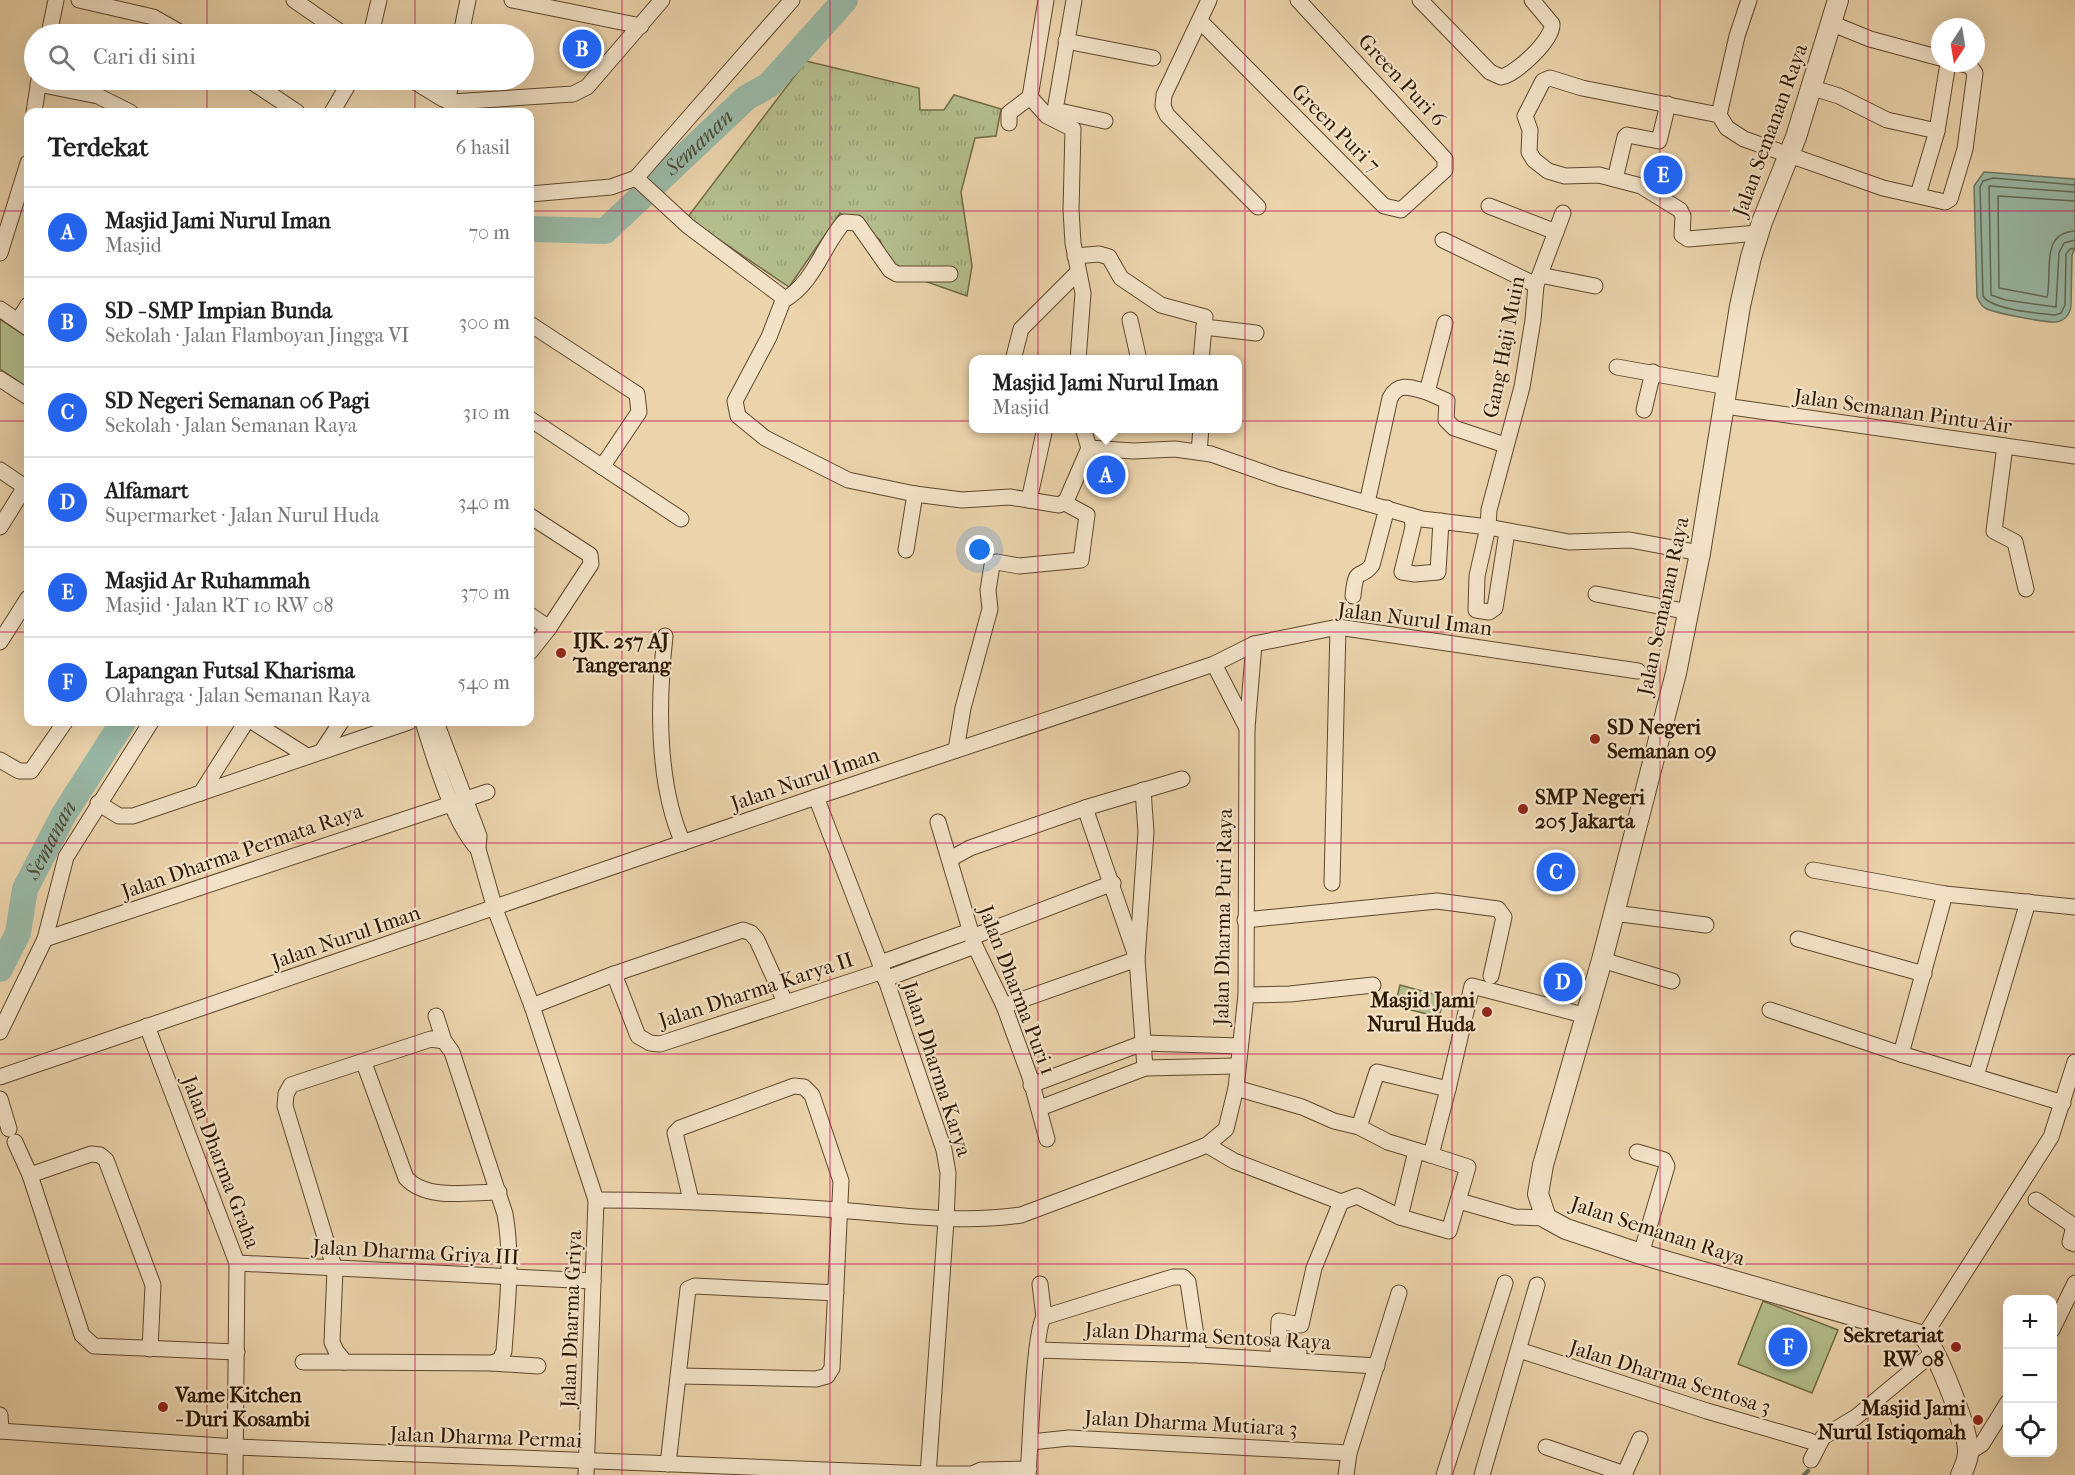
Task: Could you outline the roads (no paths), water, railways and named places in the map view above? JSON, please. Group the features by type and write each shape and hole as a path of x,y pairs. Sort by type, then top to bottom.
{"street":[{"path":"51,24 56,0"},
{"path":"79,0 128,5 165,24"},
{"path":"294,0 329,24"},
{"path":"373,24 379,0"},
{"path":"463,24 468,0"},
{"path":"512,0 641,26"},
{"path":"429,90 447,101 579,91 587,87 662,0"},
{"path":"534,194 611,187 638,180 792,0"},
{"path":"1009,123 1009,113 1030,97 1046,0"},
{"path":"1074,0 1055,111 1105,121"},
{"path":"1209,0 1164,95 1163,106 1167,115 1258,207"},
{"name":"Green Puri 6","path":"1298,0 1443,153 1446,165"},
{"path":"1420,0 1490,72 1501,77 1511,73 1551,36 1552,24 1532,0"},
{"path":"1749,0 1737,36 1719,115 1727,128 1744,139 1883,188 1945,202 1950,199 1965,149 1975,74 1973,72"},
{"name":"Jalan Semanan Raya","path":"1838,0 1813,88 1758,233 1745,282 1689,612 1614,914 1540,1178 1538,1194 1546,1218 1566,1229 1929,1344"},
{"name":"Green Puri 7","path":"1200,21 1389,209 1401,210 1406,207 1445,170 1446,165"},
{"path":"1833,24 1870,39 1931,56"},
{"path":"1066,41 1153,58"},
{"path":"1918,195 1937,131 1947,72"},
{"path":"1719,115 1546,78 1526,112 1530,130 1529,152 1534,160 1548,171 1565,176 1575,174 1615,179 1641,186 1680,210 1683,216 1684,237 1758,233"},
{"path":"1813,88 1839,96 1887,120 1937,131"},
{"path":"35,108 37,90"},
{"path":"72,90 98,96 122,108"},
{"path":"264,90 291,108"},
{"path":"334,108 345,90"},
{"path":"447,101 450,90"},
{"path":"1030,97 1047,116 1074,129 1071,210 1075,256 1083,293 1078,355"},
{"path":"1615,179 1625,137 1627,135 1659,141 1668,104"},
{"path":"0,253 24,176"},
{"path":"638,180 688,226 777,291 784,300"},
{"path":"1489,206 1556,232"},
{"name":"Gang Haji Muin","path":"1507,532 1495,608 1489,612 1481,612 1476,610 1475,590 1488,527 1489,510 1528,359 1538,280 1563,213"},
{"path":"950,274 897,274 890,270 856,223 844,222 835,232 803,287 784,300 769,337 735,401 738,416 765,438 848,480 915,494 962,500 995,497 1059,505 1065,503 1087,515 1081,560 1019,566 997,562 992,565 988,590 990,609 963,708 956,750"},
{"path":"1443,240 1538,280 1595,286"},
{"path":"1075,256 1099,254 1109,257 1120,278 1161,305 1205,317 1201,355"},
{"path":"1014,355 1021,329 1078,272"},
{"path":"0,309 23,324"},
{"path":"1131,320 1138,355"},
{"path":"1427,392 1445,324"},
{"path":"534,327 637,394 639,412 602,466"},
{"path":"1204,327 1256,333"},
{"name":"Jalan Semanan Pintu Air","path":"1617,367 1653,372 1726,397 2005,446 2075,456"},
{"path":"1644,410 1653,372"},
{"path":"0,379 24,394"},
{"path":"1367,503 1390,398 1396,388 1403,386 1427,392 1447,401 1446,420 1454,428 1505,445"},
{"path":"534,422 681,519"},
{"path":"1029,500 1044,433"},
{"path":"1065,503 1089,448 1084,433"},
{"path":"1199,452 1201,433"},
{"path":"2005,446 1994,531 2015,542 2026,589"},
{"path":"1089,448 1133,451 1174,449 1199,452 1412,516 1569,542 1630,540 1700,553"},
{"path":"0,470 24,486"},
{"path":"0,527 24,492"},
{"path":"906,550 915,494"},
{"path":"1353,596 1355,579 1359,573 1372,565 1387,508"},
{"path":"1412,516 1413,527 1402,572 1415,574 1438,572 1441,521"},
{"path":"534,519 590,555 591,564 549,628 534,646"},
{"path":"1596,594 1689,612"},
{"path":"0,642 24,604"},
{"path":"534,618 549,628"},
{"path":"1332,884 1338,627"},
{"name":"Jalan Nurul Iman","path":"0,1077 816,797 1214,664 1254,644 1338,627 1638,671"},
{"path":"665,636 659,690 660,735 672,811 683,843"},
{"name":"Jalan Dharma Puri Raya","path":"596,1200 691,1200 946,1220 1021,1215 1208,1144 1229,1124 1236,1088 1246,995 1247,729 1254,644"},
{"name":"Jalan Dharma Puri Raya","path":"1214,664 1247,729"},
{"path":"0,760 19,771 27,772 34,768 62,726"},
{"path":"0,1032 45,939 66,857 148,726"},
{"path":"201,793 243,726"},
{"path":"262,726 315,754"},
{"path":"315,754 338,726"},
{"path":"98,803 119,816 133,816 397,726"},
{"path":"425,726 459,801 479,836 478,849 495,909 532,1006 596,1200"},
{"path":"437,726 459,801"},
{"path":"950,859 970,849 1085,808 1182,779"},
{"path":"1143,790 1146,832 1137,959 1146,1068"},
{"name":"Jalan Dharma Permata Raya","path":"45,939 487,792"},
{"name":"Jalan Dharma Karya","path":"816,797 883,971 944,1150 948,1173 928,1475"},
{"path":"1085,808 1113,883 1137,959"},
{"name":"Jalan Dharma Puri 1","path":"938,822 972,938 1004,1006 1040,1108 1047,1139"},
{"path":"1813,870 1945,894 2075,907"},
{"name":"Jalan Dharma Karya II","path":"614,974 638,1036 654,1044 664,1044 883,971 1113,883"},
{"path":"1901,1054 1945,894"},
{"path":"1245,920 1437,901 1498,909 1504,917 1491,976"},
{"path":"1976,1076 2028,902"},
{"path":"1614,914 1706,925"},
{"path":"532,1006 614,974 745,931 756,940 785,1002"},
{"path":"1798,939 1924,974"},
{"path":"1004,1006 1137,959"},
{"path":"1602,960 1672,981"},
{"path":"1246,995 1290,994 1373,985"},
{"path":"1400,1217 1448,1089 1472,986 1587,1016"},
{"path":"1770,1010 1901,1054 2063,1104"},
{"path":"436,1016 444,1041 452,1052 499,1192 509,1235 504,1351 500,1360 492,1364"},
{"name":"Jalan Dharma Graha","path":"147,1026 237,1263 235,1475"},
{"path":"345,1362 332,1342 335,1270 285,1106 285,1094 291,1085 364,1063 431,1039 444,1041"},
{"path":"1032,1085 1143,1043 1240,1046"},
{"path":"1811,1460 1823,1437 1857,1417 1929,1344 2051,1137 2075,1062"},
{"path":"364,1063 406,1178 414,1187 427,1192 499,1192"},
{"path":"1040,1108 1146,1068 1237,1066"},
{"path":"1359,1127 1377,1072 1448,1089"},
{"path":"680,1376 816,1379 827,1376 832,1368 840,1210 839,1168 812,1095 804,1087 794,1086 680,1128 675,1133 676,1143 691,1200"},
{"path":"1208,1144 1234,1161 1341,1202 1357,1196 1400,1217 1449,1231 1468,1166 1388,1142 1359,1127 1334,1121 1281,1099 1236,1088"},
{"path":"0,1100 12,1136 30,1175 82,1335 94,1346 237,1352"},
{"path":"1636,1152 1664,1160 1667,1166 1641,1254"},
{"path":"30,1175 91,1154 100,1155 106,1160 153,1285 150,1349"},
{"name":"Jalan Dharma Griya","path":"586,1468 596,1200"},
{"path":"2036,1200 2074,1226 2070,1242 2075,1244"},
{"path":"1459,1201 1515,1216 1546,1218"},
{"path":"1306,1362 1305,1353 1278,1350 1280,1321 1301,1324 1314,1268 1341,1202"},
{"name":"Jalan Dharma Griya III","path":"237,1263 335,1270 593,1281"},
{"path":"1029,1472 1040,1322 1044,1317 1173,1277 1183,1277 1188,1282 1199,1355"},
{"path":"1444,1475 1505,1282"},
{"path":"2057,1320 2075,1283"},
{"path":"1040,1284 1044,1317"},
{"path":"1482,1475 1537,1284"},
{"path":"668,1464 680,1376 685,1296 690,1287 836,1293"},
{"path":"1346,1475 1349,1453 1399,1293"},
{"path":"1929,1344 1950,1392 1968,1454 1962,1475"},
{"name":"Jalan Dharma Sentosa Raya","path":"1038,1350 1199,1355 1377,1366"},
{"name":"Jalan Dharma Sentosa 3","path":"1519,1350 1707,1411 1810,1441"},
{"path":"303,1362 538,1366"},
{"path":"1968,1454 1982,1444 2006,1403"},
{"path":"0,1415 0,1431"},
{"name":"Jalan Dharma Permai","path":"0,1431 236,1448 586,1468 668,1464 928,1475 972,1475 981,1470 1029,1472"},
{"name":"Jalan Dharma Mutiara 3","path":"1031,1442 1069,1438 1349,1453"},
{"path":"1546,1447 1624,1474 1640,1439"}],"water":[{"path":"1984,172 2075,179 2075,248 2072,255 2071,306 2064,319 2051,322 2009,315 1985,308 1979,302 1974,186"}],"waterway":[{"name":"Semanan","path":"534,229 605,231 746,98 769,85 845,0"},
{"name":"Semanan","path":"0,969 18,933 25,889 64,814 120,726"},
{"path":"1804,1475 1808,1471"}],"place":[{"name":"SD - SMP Impian Bunda","path":"582,49"},
{"name":"Masjid Ar Ruhammah","path":"1663,175"},
{"name":"Masjid Jami Nurul Iman","path":"1106,475"},
{"name":"IJK. 257 AJ Tangerang","path":"561,653"},
{"name":"SD Negeri Semanan 09","path":"1595,739"},
{"name":"SMP Negeri 205 Jakarta","path":"1523,809"},
{"name":"SD Negeri Semanan 06 Pagi","path":"1556,872"},
{"name":"Alfamart","path":"1563,982"},
{"name":"Masjid Jami Nurul Huda","path":"1487,1012"},
{"name":"Lapangan Futsal Kharisma","path":"1788,1347"},
{"name":"Sekretariat RW 08","path":"1956,1347"},
{"name":"Vame Kitchen - Duri Kosambi","path":"163,1407"},
{"name":"Masjid Jami Nurul Istiqomah","path":"1978,1420"}]}
